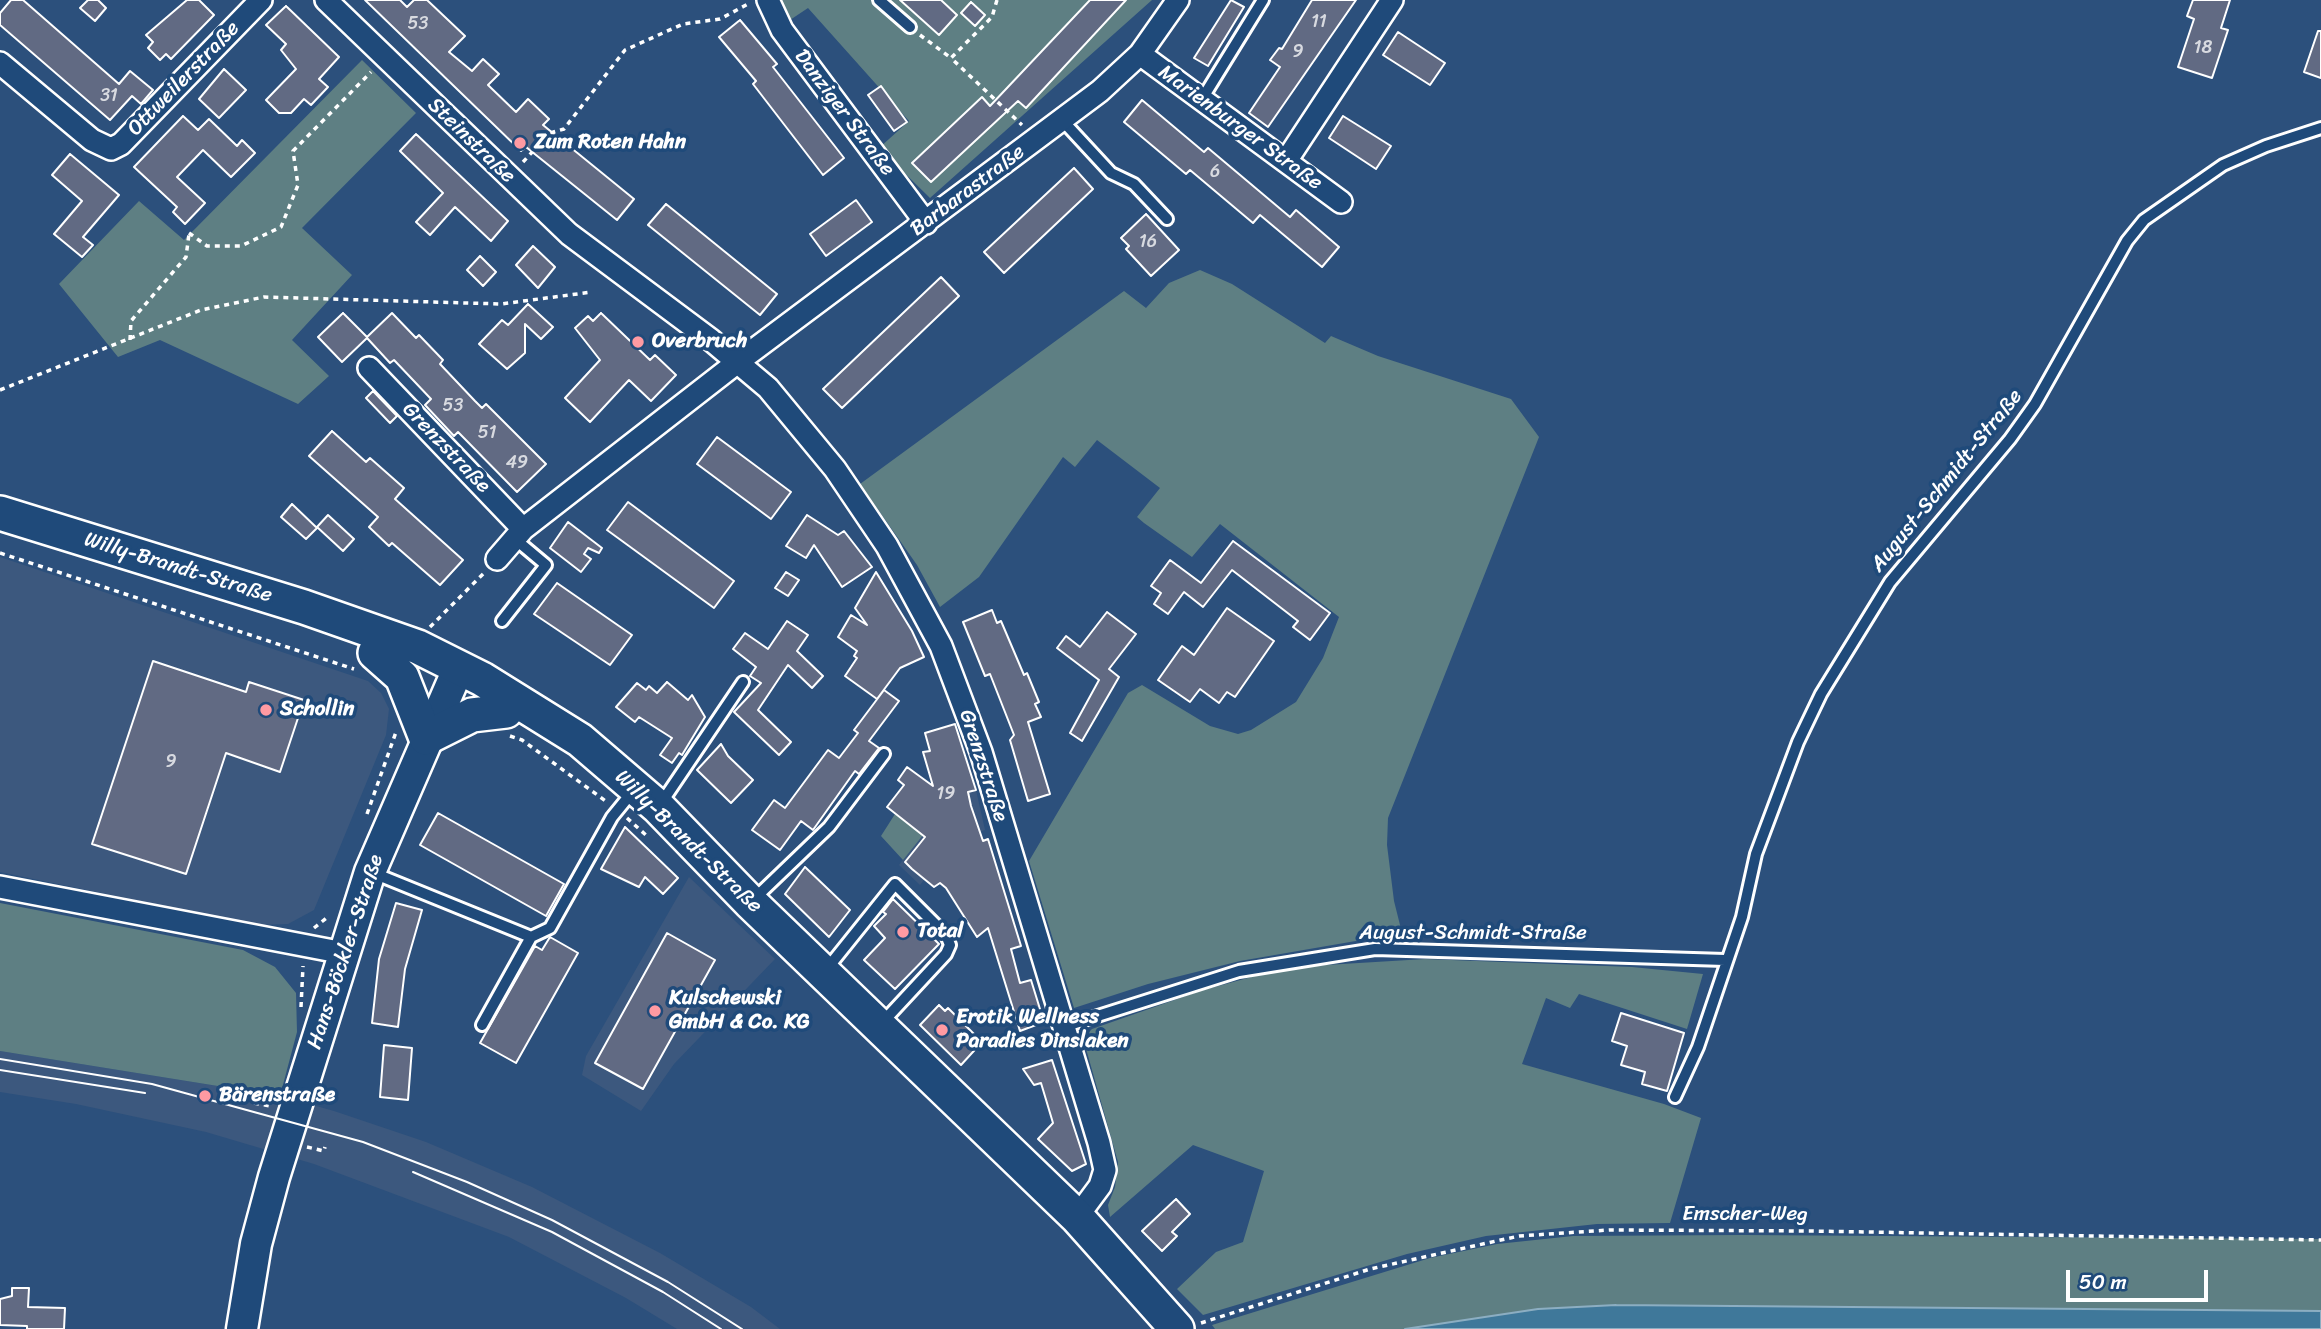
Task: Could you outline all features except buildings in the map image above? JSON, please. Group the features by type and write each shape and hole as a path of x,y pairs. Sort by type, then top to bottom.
{"main road":[{"name":"Willy-Brandt-Straße","path":"0,513 304,607 418,647 506,711 640,799"},
{"name":"Willy-Brandt-Straße","path":"0,532 369,663 413,664 455,674 580,740 1190,1326"},
{"path":"369,663 402,677 426,738 479,713 506,711"},
{"name":"Hans-Böckler-Straße","path":"242,1329 256,1244 274,1177 370,872 455,674"}],"street":[{"name":"Ottweilerstraße","path":"2,68 92,140 111,149 121,144 261,0"},
{"name":"Steinstraße","path":"326,0 569,234 622,274"},
{"name":"Danziger Straße","path":"768,0 782,30 926,223"},
{"name":"Barbarastraße","path":"739,361 1100,91 1140,54 1178,0"},
{"path":"1286,160 1392,0"},
{"name":"Marienburger Straße","path":"1140,54 1340,202"},
{"name":"Grenzstraße","path":"622,274 739,361 793,416 835,469 887,546 941,646 981,752 1105,1170 1091,1203 1077,1217"},
{"path":"497,559 519,534 739,361"},
{"name":"Grenzstraße","path":"369,368 519,534"},
{"path":"0,887 344,953"}],"lane":[{"path":"879,0 910,27"},
{"path":"1202,99 1263,0"},
{"path":"1062,120 1111,173 1134,184 1167,219"},
{"name":"August-Schmidt-Straße","path":"1675,1097 1698,1047 1725,960 1742,917 1756,854 1776,796 1821,694 1890,582 2010,439 2035,404 2127,241 2144,220 2223,165 2321,128"},
{"path":"502,621 546,565 519,534"},
{"path":"482,1025 531,937 550,928 611,817 640,799 743,682"},
{"path":"750,902 829,827 884,754"},
{"path":"370,872 531,937"},
{"path":"824,974 895,884 946,935 950,946 946,954 879,1026"},
{"name":"August-Schmidt-Straße","path":"1063,1027 1239,971 1376,949 1725,960"}],"path":[{"path":"509,178 551,133 564,129 625,50 683,24 720,19 756,0"},
{"path":"951,58 992,17 998,0"},
{"path":"910,27 951,58 1037,139"},
{"path":"130,340 131,321 186,257 189,233 207,246 241,246 281,227 298,185 293,151 385,58"},
{"path":"0,390 201,310 264,297 491,304 592,292"},
{"path":"0,553 369,663"},
{"path":"425,632 497,559"},
{"name":"Emscher-Weg","path":"1190,1326 1370,1269 1519,1236 1609,1230 1811,1231 2321,1240"},
{"path":"1190,1326 1208,1329"}],"shaded area":[{"path":"0,557 368,681 381,693 389,709 386,735 314,910 288,924 256,925 0,872"},
{"path":"976,790 985,830 956,840 920,885 899,865 949,798"},
{"path":"689,877 775,959 674,1064 641,1111 582,1075 586,1056"},
{"path":"0,1051 280,1096 426,1142 532,1187 660,1253 751,1307 780,1329 677,1329 626,1298 509,1237 314,1164 206,1132 76,1104 0,1092"},
{"path":"1616,1305 2321,1311 2321,1329 1405,1329 1538,1309"}],"green space":[{"path":"780,0 1152,0 930,198 879,148 909,121 808,8 787,22"},
{"path":"362,60 416,113 302,228 352,275 292,340 329,376 298,404 160,340 118,357 59,284 139,201 184,240"},
{"path":"1200,270 1232,284 1325,343 1331,336 1378,356 1511,399 1539,437 1388,818 1387,845 1394,901 1402,933 1240,961 1148,984 1074,1008 1029,861 1128,693 1142,685 1210,726 1238,734 1251,730 1296,702 1323,658 1339,617 1220,524 1192,557 1144,523 1137,517 1160,488 1097,440 1075,467 1063,457 979,577 940,607 917,565 860,484 1124,291 1146,308 1169,283"},
{"path":"895,814 923,835 903,860 881,836"},
{"path":"0,903 243,950 275,967 296,993 297,1032 280,1096 0,1051"},
{"path":"1425,959 1632,967 1703,974 1687,1029 1579,994 1570,1008 1546,998 1522,1064 1664,1104 1701,1118 1670,1223 1597,1224 1486,1236 1407,1254 1203,1315 1177,1289 1216,1252 1243,1242 1264,1171 1193,1145 1110,1217 1108,1205 1115,1187 1118,1162 1083,1038 1092,1029 1200,991 1255,976 1309,966"},
{"path":"1573,1236 2321,1239 2321,1311 1616,1305 1538,1309 1405,1329 1215,1329 1212,1325 1430,1258 1497,1244"}],"tram line":[{"path":"0,1059 152,1084 363,1142 467,1182 552,1220 668,1282 742,1329"},
{"path":"0,1070 145,1093"},
{"path":"413,1172 552,1232 663,1292 721,1329"}],"place":[{"name":"Zum Roten Hahn","path":"520,143"},
{"name":"Overbruch","path":"638,342"},
{"name":"Schollin","path":"266,710"},
{"name":"Total","path":"903,932"},
{"name":"Kulschewski GmbH & Co. KG","path":"655,1011"},
{"name":"Erotik Wellness Paradies Dinslaken","path":"942,1030"},
{"name":"Bärenstraße","path":"205,1096"}]}
